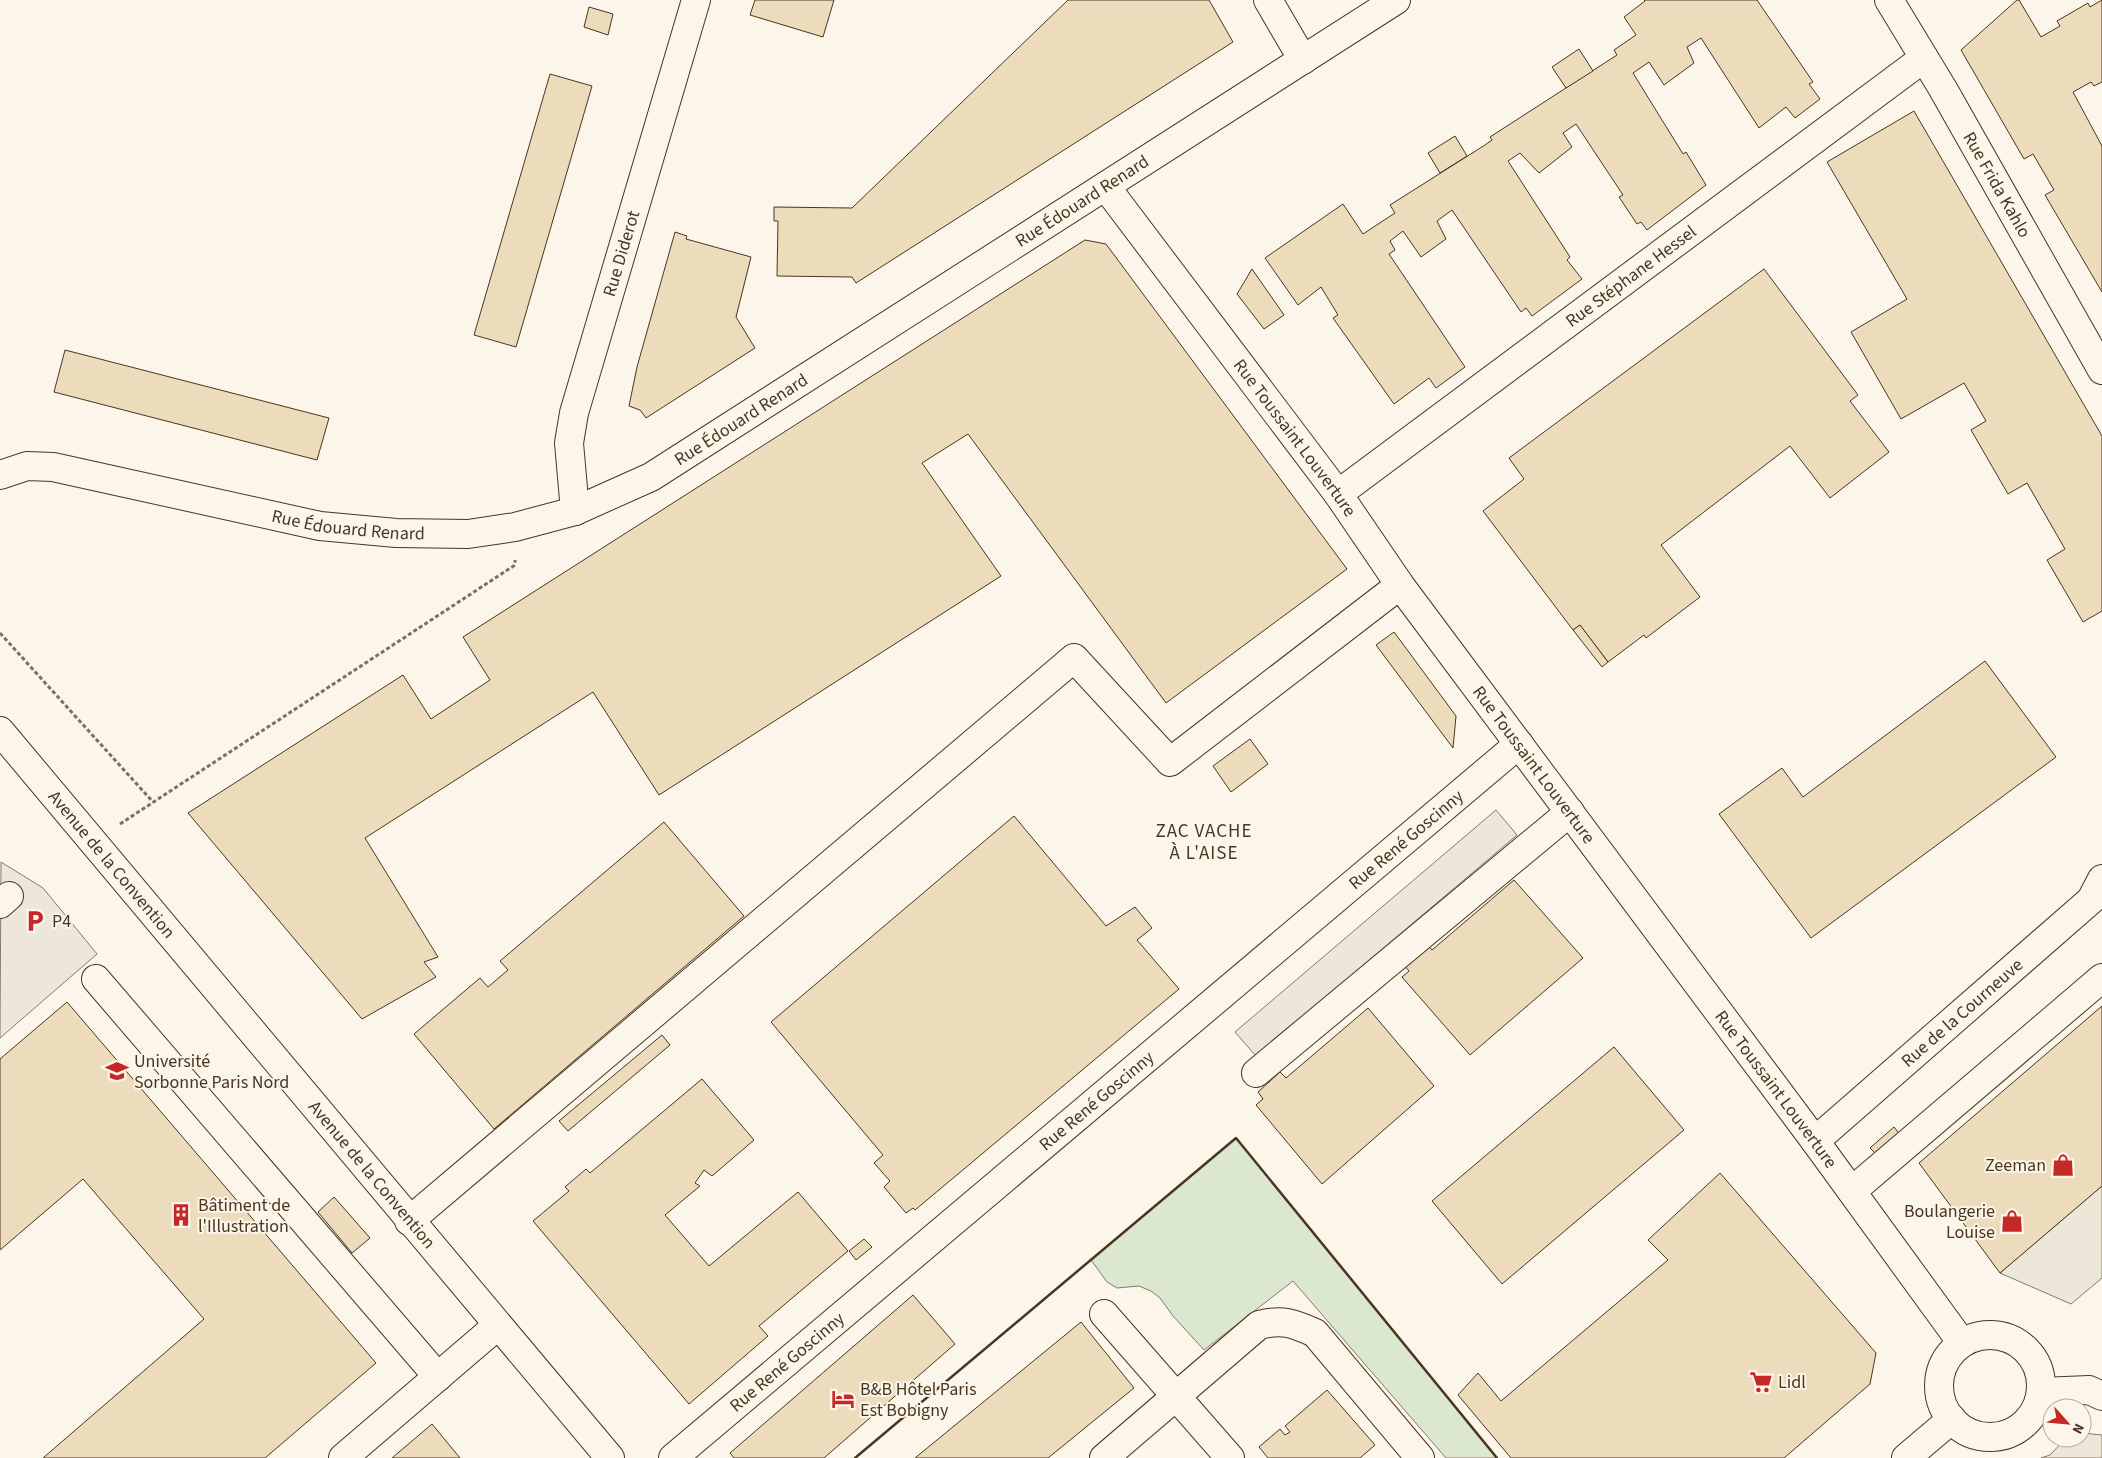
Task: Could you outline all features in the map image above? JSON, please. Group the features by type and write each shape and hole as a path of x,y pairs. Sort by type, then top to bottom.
{"street":[{"name":"Rue Diderot","path":"575,511 570,442 574,413 696,0"},
{"path":"1268,0 1303,60"},
{"name":"Rue Édouard Renard","path":"0,475 27,466 53,467 320,526 396,533 468,534 515,527 575,511 651,477 1396,0"},
{"name":"Rue Frida Kahlo","path":"1889,0 2102,370"},
{"name":"Rue Stéphane Hessel","path":"1338,494 1924,58"},
{"name":"Rue Toussaint Louverture","path":"1106,187 1338,494 1400,586 1815,1141 1962,1343"},
{"path":"409,1221 1074,658 1170,762 1400,586"},
{"name":"Avenue de la Convention","path":"0,731 497,1326 610,1458"},
{"name":"Rue René Goscinny","path":"673,1458 1519,744"},
{"path":"1256,1073 1570,812"},
{"name":"Rue de la Courneuve","path":"1815,1141 2090,900 2102,879"},
{"path":"1852,1191 2102,978"},
{"path":"96,979 438,1377"},
{"path":"1104,1314 1177,1395 1230,1458"},
{"path":"1104,1458 1259,1325 1274,1321 1293,1323 1314,1332 1420,1458"},
{"path":"343,1458 497,1326"},
{"path":"1993,1335 2009,1338 2024,1347 2034,1360 2040,1375 2041,1392 2036,1408 2029,1418 2013,1432 1997,1436 1980,1436 1964,1430 1952,1419 1942,1404 1939,1388 1942,1370 1949,1355 1962,1343 1977,1336 1993,1335"},
{"path":"2041,1392 2089,1390 2102,1396"},
{"path":"1906,1458 1952,1419"}],"path":[{"path":"93,842 515,565 515,527"},
{"path":"0,633 153,802"}],"green space":[{"path":"1236,1138 1497,1458 1446,1458 1293,1281 1204,1350 1173,1316 1160,1298 1151,1291 1139,1286 1117,1288 1107,1282 1091,1260"}],"shaded area":[{"path":"1496,810 1517,835 1256,1056 1235,1032"},
{"name":"P4","path":"1,862 43,888 97,954 0,1038"},
{"path":"2102,1186 2102,1278 2071,1304 2000,1273"},
{"path":"2092,1434 2102,1435 2102,1458 2041,1458 2050,1455 2057,1448 2092,1448"}],"building":[{"path":"755,0 834,0 823,37 750,15"},
{"path":"1068,0 1209,0 1233,42 856,283 852,277 777,276 778,221 774,221 774,207 852,208"},
{"path":"1644,0 1757,0 1813,82 1809,84 1820,99 1795,118 1786,107 1759,128 1701,38 1687,47 1694,63 1664,85 1649,62 1633,73 1683,154 1686,152 1706,185 1647,230 1641,222 1637,224 1619,197 1623,195 1576,124 1563,133 1572,147 1539,173 1520,153 1508,161 1570,257 1567,260 1582,279 1532,316 1526,308 1521,312 1452,210 1437,221 1446,239 1421,257 1403,231 1390,241 1395,250 1389,254 1465,367 1436,388 1429,378 1394,404 1333,318 1338,315 1321,287 1298,305 1265,258 1343,204 1363,234 1395,213 1390,205 1485,145 1492,140 1490,137 1617,55 1614,50 1636,35 1624,17"},
{"path":"2019,0 2041,37 2060,26 2057,21 2088,3 2090,7 2102,0 2102,82 2094,86 2091,82 2073,92 2102,146 2102,292 2045,195 2054,190 2033,154 2024,159 1961,50"},
{"path":"589,7 613,14 608,35 584,27"},
{"path":"1579,49 1593,71 1566,88 1552,67"},
{"path":"550,74 592,86 516,347 474,335"},
{"path":"1914,111 2102,436 2102,611 2083,622 2047,560 2065,549 2027,483 2008,494 1971,430 1986,421 1964,383 1901,419 1851,332 1907,299 1827,162"},
{"path":"1455,136 1467,156 1440,173 1428,153"},
{"path":"675,232 687,236 686,239 751,257 736,317 755,348 646,418 640,410 629,406 637,367"},
{"path":"1085,240 1106,244 1347,569 1166,703 968,434 922,463 1001,576 659,795 593,692 365,838 438,957 424,962 436,977 362,1019 188,813 403,675 431,719 490,680 463,637"},
{"path":"1252,269 1284,315 1264,329 1237,294"},
{"path":"1764,269 1858,395 1850,401 1889,452 1830,498 1790,446 1661,545 1700,597 1646,638 1644,635 1608,662 1580,625 1573,630 1483,511 1524,479 1509,458"},
{"path":"65,350 329,418 317,460 54,392"},
{"path":"1580,625 1608,662 1602,667 1573,630"},
{"path":"1394,632 1456,716 1453,748 1376,645"},
{"path":"1985,661 2056,757 1811,938 1719,814 1782,768 1803,797"},
{"path":"1250,739 1268,764 1231,792 1213,766"},
{"path":"1014,816 1106,926 1135,907 1152,928 1137,940 1179,989 915,1210 913,1208 906,1213 884,1187 890,1181 874,1163 883,1155 771,1022"},
{"path":"664,822 744,916 494,1129 414,1034 480,978 488,987 508,970 500,961"},
{"path":"1514,880 1583,958 1470,1055 1402,977 1409,971 1402,963 1425,942 1432,950"},
{"name":"Bâtiment de l'Illustration","path":"67,1002 376,1363 265,1458 43,1458 204,1319 83,1179 0,1250 0,1059"},
{"path":"2102,1006 2102,1186 2000,1273 1919,1163"},
{"path":"1368,1008 1434,1086 1322,1184 1256,1105 1263,1099 1258,1092 1280,1072 1286,1078"},
{"path":"662,1035 670,1045 568,1131 559,1121"},
{"path":"1614,1047 1684,1130 1502,1284 1432,1201"},
{"path":"702,1079 754,1140 712,1176 704,1170 695,1183 700,1186 665,1215 709,1266 798,1192 848,1251 759,1326 768,1336 689,1404 533,1221 569,1191 565,1187 586,1169 590,1173"},
{"path":"1894,1127 1901,1136 1878,1156 1870,1148"},
{"path":"1720,1173 1876,1353 1870,1384 1784,1458 1511,1458 1458,1395 1478,1373 1501,1401 1668,1260 1648,1240"},
{"path":"334,1197 370,1238 352,1253 318,1212"},
{"path":"864,1239 872,1247 856,1260 849,1251"},
{"name":"B&B Hôtel Paris Est Bobigny","path":"913,1295 955,1344 824,1458 734,1458 730,1453"},
{"path":"1081,1322 1134,1388 1048,1458 915,1458"},
{"path":"1327,1390 1375,1445 1360,1458 1268,1458 1259,1447 1280,1429 1285,1435 1290,1432 1285,1426"},
{"path":"432,1424 460,1458 392,1458"}],"wall":[{"path":"855,1458 1236,1138 1497,1458"}],"place":[{"name":"P4","path":"35,921"},
{"name":"Université Sorbonne Paris Nord","path":"117,1071"},
{"name":"Zeeman","path":"2063,1165"},
{"name":"Bâtiment de l'Illustration","path":"181,1215"},
{"name":"Boulangerie Louise","path":"2012,1221"},
{"name":"Lidl","path":"1761,1382"},
{"name":"B&B Hôtel Paris Est Bobigny","path":"843,1399"}],"district":[{"name":"ZAC VACHE À L'AISE","path":"1204,842"}]}
